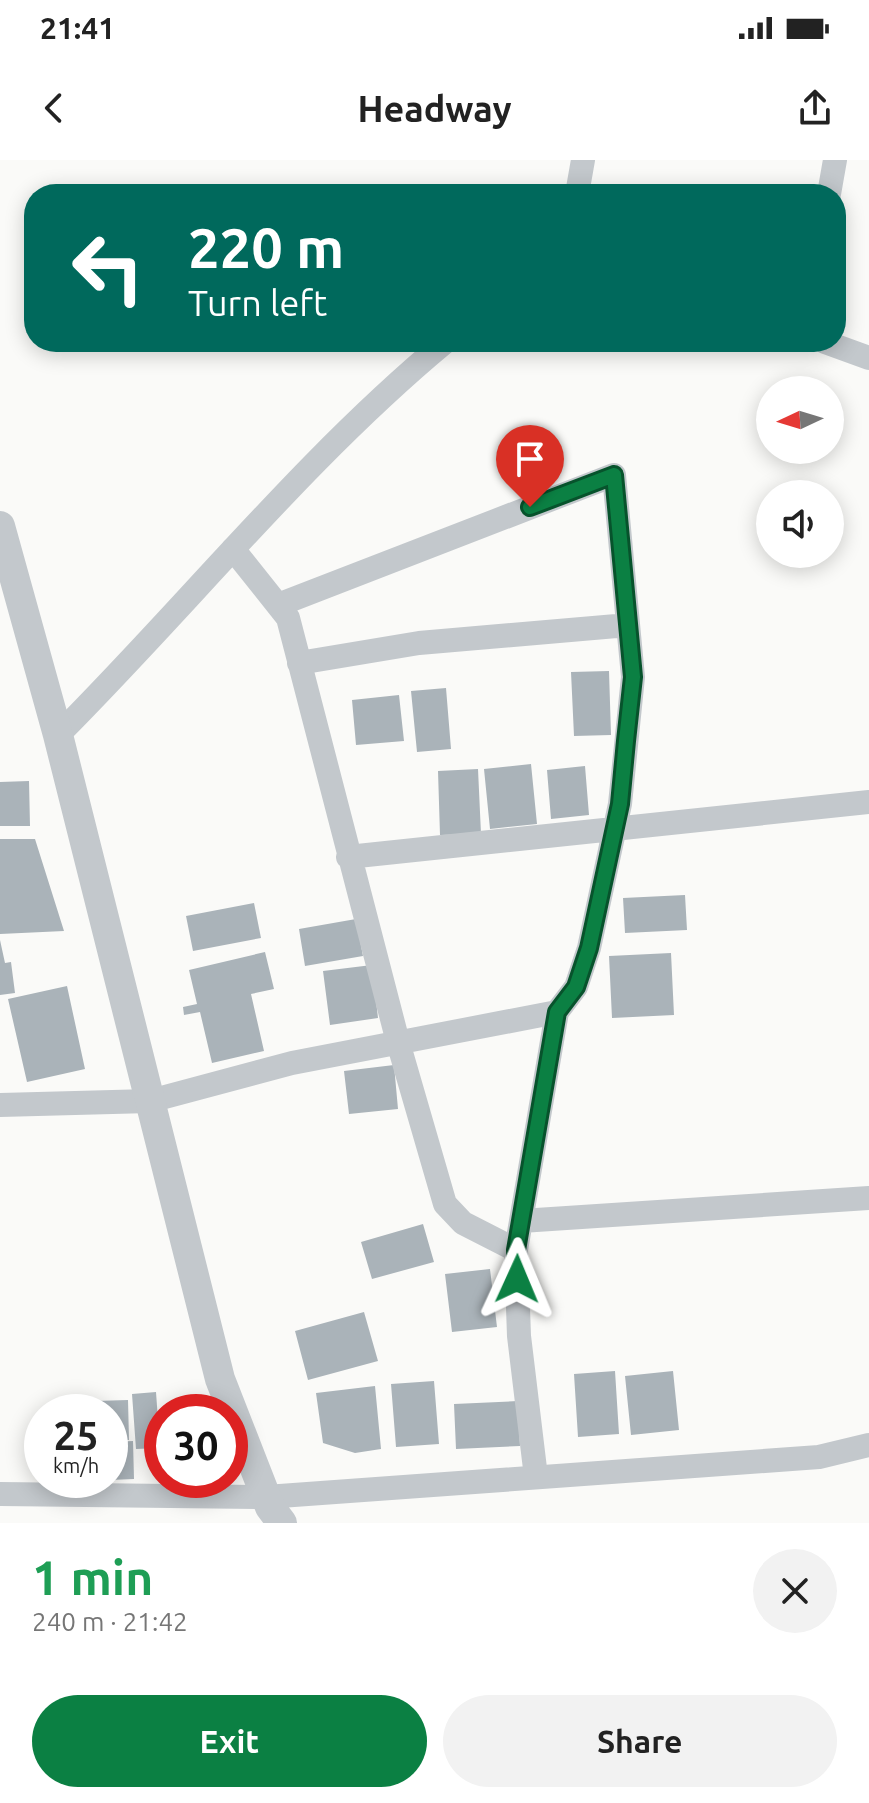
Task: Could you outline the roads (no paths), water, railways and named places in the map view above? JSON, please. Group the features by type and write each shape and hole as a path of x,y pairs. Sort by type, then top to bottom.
{"street":[{"path":"579,184 583,160"},
{"path":"831,184 835,160"},
{"path":"846,350 869,358"},
{"path":"58,735 233,549 399,382 434,352"},
{"path":"278,605 614,475 633,677 620,804 612,827 589,948 576,987 557,1012 516,1250 519,1336 536,1477"},
{"path":"0,527 58,735 220,1379 266,1497 282,1523"},
{"path":"233,549 288,618 348,857 445,1204 463,1223 516,1250"},
{"path":"299,663 419,643 628,625"},
{"path":"348,857 869,802"},
{"path":"0,1105 150,1101 292,1063 557,1012"},
{"path":"521,1221 869,1198"},
{"path":"0,1494 266,1497 819,1457 869,1445"}]}
